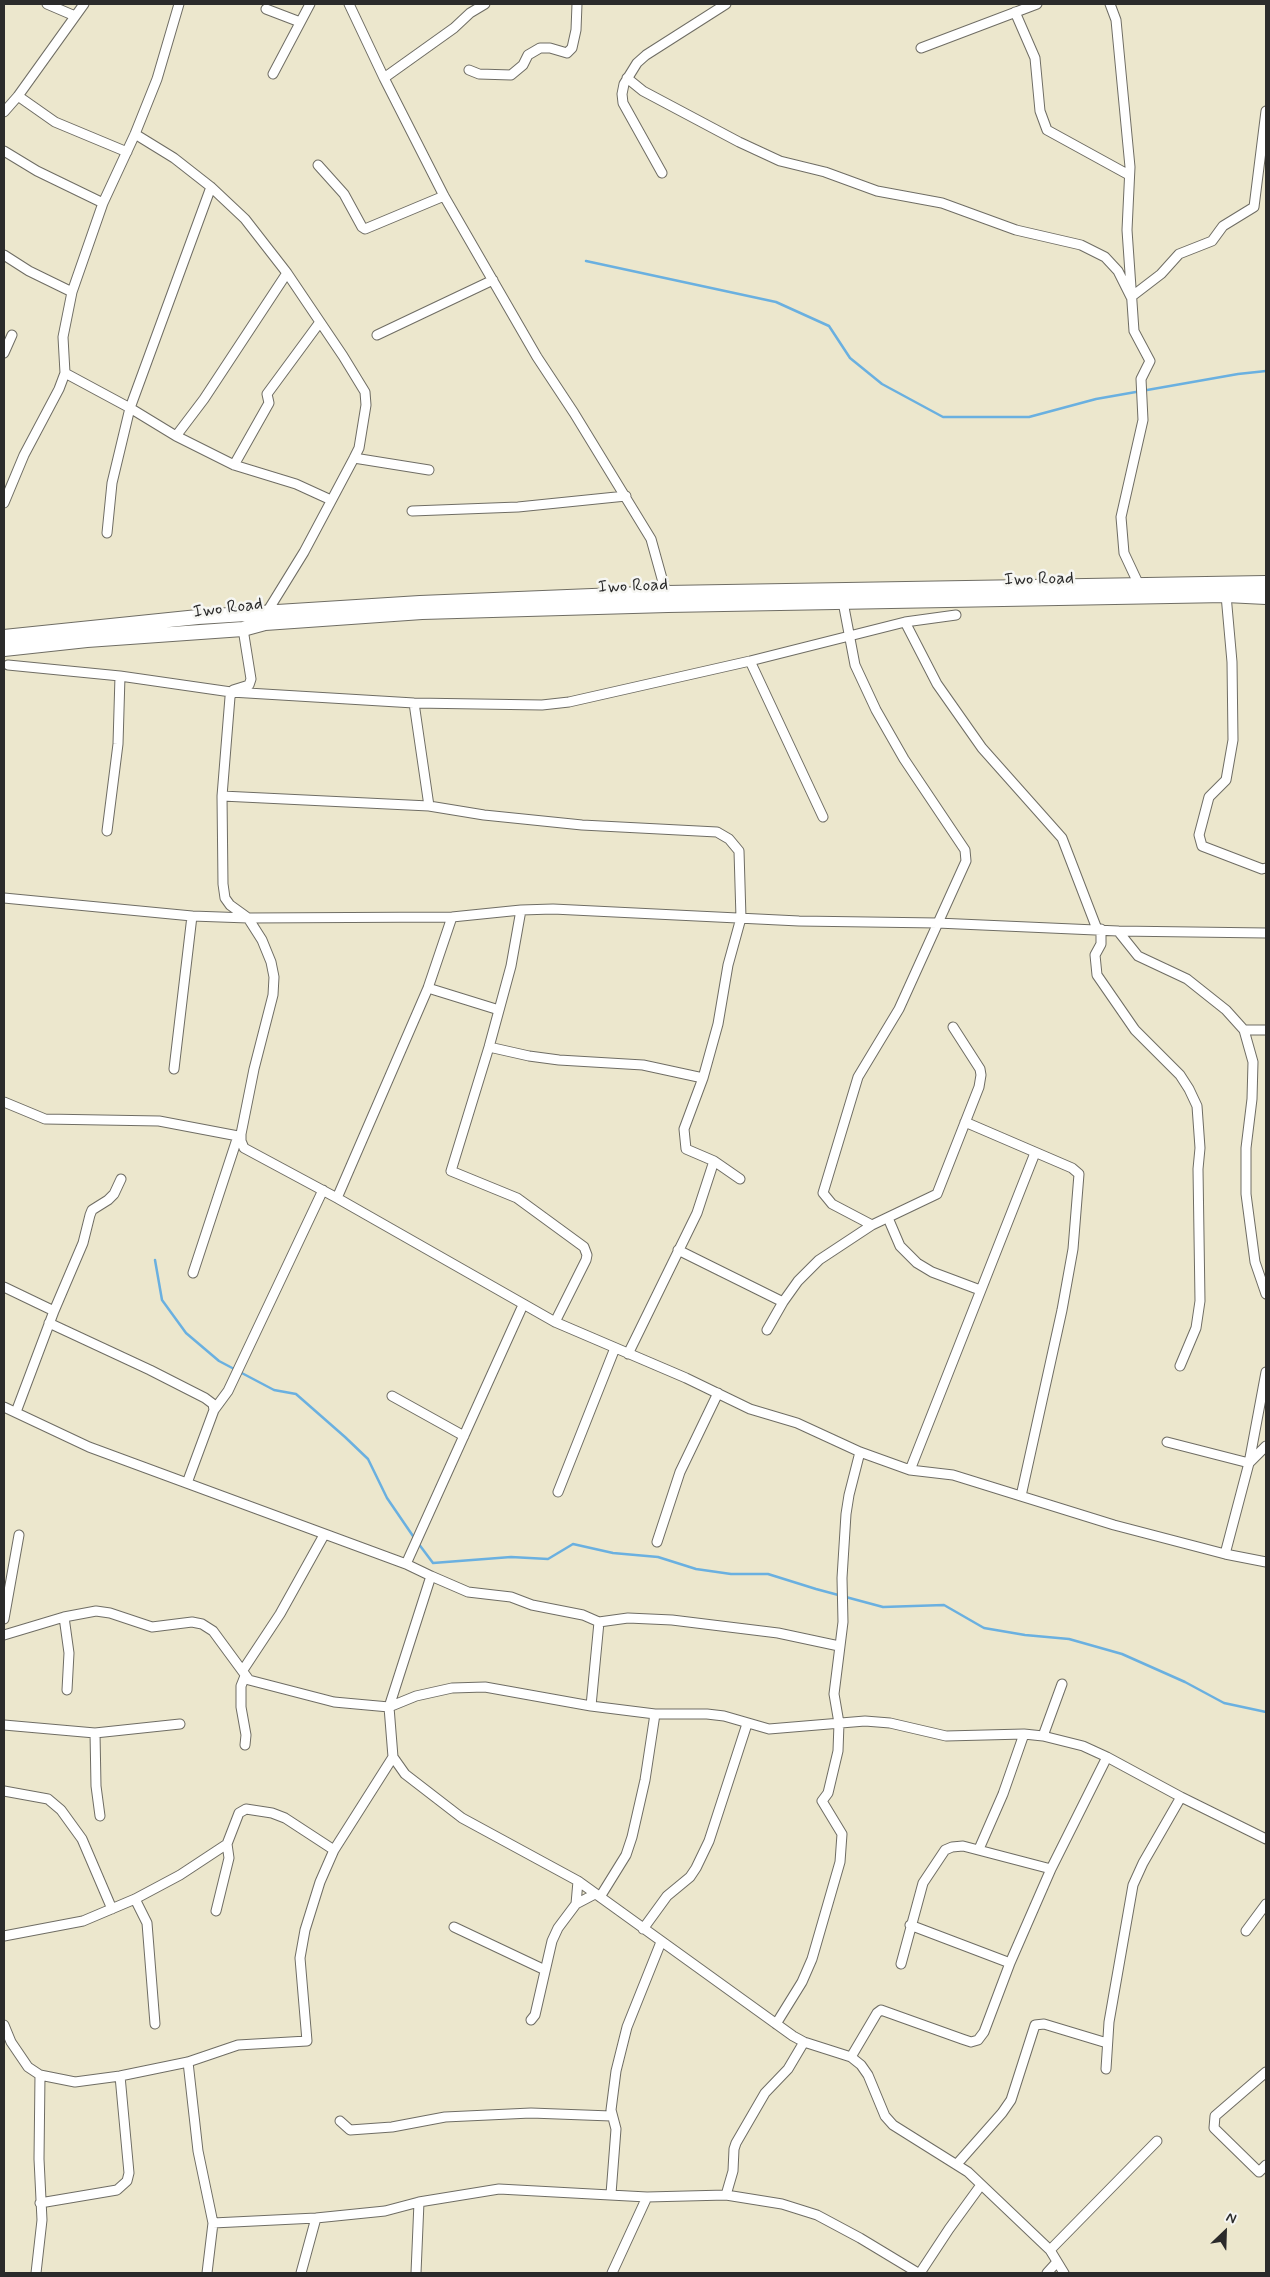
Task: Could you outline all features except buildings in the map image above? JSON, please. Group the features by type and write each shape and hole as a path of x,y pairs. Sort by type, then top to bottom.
{"main road":[{"name":"Iwo Road","path":"4,649 87,640 243,629 265,623 421,608 666,593 1266,583"},
{"name":"Iwo Road","path":"4,637 267,612 421,608 1226,596 1266,597"}],"street":[{"path":"47,4 75,16"},
{"path":"5,108 18,96 84,4"},
{"path":"4,503 24,456 59,389 64,373 63,337 72,292 103,203 135,134 164,57 179,4"},
{"path":"273,74 310,4"},
{"path":"349,4 444,196 537,357 626,496 651,539 666,593"},
{"path":"384,78 454,28 470,12 485,4"},
{"path":"469,70 485,75 511,75 523,65 528,55 540,48 550,48 567,53 572,48 576,30 577,4"},
{"path":"662,173 623,103 622,94 627,78 637,62 646,55 726,4"},
{"path":"921,48 1037,4"},
{"path":"1110,4 1116,20 1129,175 1127,230 1134,331 1150,361 1141,379 1143,420 1121,517 1124,552 1139,585"},
{"path":"266,9 300,22"},
{"path":"1015,12 1035,58 1040,111 1047,130 1129,175"},
{"path":"627,78 644,91 739,142 780,161 825,172 877,191 942,203 1016,230 1081,246 1105,257 1118,271 1131,297"},
{"path":"18,96 55,122 126,152"},
{"path":"1131,297 1161,274 1179,254 1212,241 1223,226 1254,206 1266,112"},
{"path":"135,134 174,158 211,188 245,220 287,273 343,356 364,392 366,406 358,448 354,458 304,552 267,612"},
{"path":"4,151 37,171 103,203"},
{"path":"318,165 344,194 365,230 444,196"},
{"path":"107,533 112,483 130,408 211,188"},
{"path":"4,256 29,271 72,292"},
{"path":"176,436 204,399 287,273"},
{"path":"377,335 493,280"},
{"path":"234,465 269,403 267,394 320,322"},
{"path":"4,353 12,335"},
{"path":"64,373 130,408 176,436 234,465 296,484 331,500"},
{"path":"354,458 430,470"},
{"path":"412,511 518,507 626,496"},
{"path":"1226,596 1232,662 1233,740 1226,780 1208,797 1199,835 1202,846 1262,869 1266,868"},
{"path":"843,602 855,665 876,710 904,758 964,850 966,862 899,1009 858,1077 823,1193 832,1204 872,1225"},
{"path":"8,665 120,676 231,692 414,703 542,705 569,702 750,661 904,622 956,614"},
{"path":"904,622 938,684 982,748 1062,838 1099,929 1101,944 1095,955 1097,976 1135,1030 1180,1075 1197,1106 1200,1148 1198,1169 1200,1301 1196,1328 1180,1366"},
{"path":"231,692 249,685 251,679 243,629"},
{"path":"750,661 822,817"},
{"path":"107,831 117,753 120,676"},
{"path":"193,1273 239,1139 273,995 274,977 271,962 262,940 248,918 230,905 225,898 223,884 222,796 231,692"},
{"path":"414,703 429,806"},
{"path":"222,796 429,806 484,816 582,825 717,832 729,838 739,851 741,918 728,965 718,1024 703,1078 684,1129 684,1139 686,1149 714,1161 740,1179"},
{"path":"4,898 192,916 248,918 452,917 521,910 553,909 741,918 937,923 1118,931 1266,932"},
{"path":"521,910 511,966 489,1047 451,1170 517,1198 584,1247 588,1254 586,1260 555,1322"},
{"path":"174,1069 192,916"},
{"path":"337,1198 428,988 452,917"},
{"path":"1118,931 1138,956 1187,979 1226,1010 1244,1030 1253,1062 1252,1099 1246,1148 1246,1194 1255,1262 1266,1294"},
{"path":"428,988 499,1010"},
{"path":"767,1330 798,1281 819,1260 872,1225 937,1194 979,1086 981,1075 980,1069 953,1027"},
{"path":"1244,1030 1266,1030"},
{"path":"489,1047 529,1056 560,1060 643,1065 703,1078"},
{"path":"4,1102 45,1119 159,1121 239,1139 248,1151 323,1190 555,1322 761,1413 813,1430 860,1452 910,1470 953,1475 1114,1525 1225,1554 1266,1562"},
{"path":"965,1122 1072,1168 1079,1174 1080,1180 1073,1249 1062,1310 1021,1496"},
{"path":"910,1470 1035,1153"},
{"path":"628,1354 697,1213 714,1161"},
{"path":"16,1412 49,1323 83,1243 92,1210 114,1194 121,1179"},
{"path":"187,1483 214,1410 228,1391 323,1190"},
{"path":"888,1218 900,1246 917,1263 932,1272 980,1290"},
{"path":"678,1250 783,1302"},
{"path":"4,1287 54,1311"},
{"path":"406,1564 523,1304"},
{"path":"49,1323 205,1398 213,1404 214,1410"},
{"path":"558,1492 615,1348"},
{"path":"1225,1554 1249,1463 1266,1372"},
{"path":"657,1542 680,1472 718,1393"},
{"path":"392,1396 464,1436"},
{"path":"4,1407 89,1446 406,1564 468,1592 510,1597 532,1605 583,1615 599,1622 628,1618 672,1620 778,1633 839,1646"},
{"path":"1167,1442 1249,1463"},
{"path":"1249,1463 1266,1446"},
{"path":"776,2024 802,1982 812,1959 838,1875 842,1834 822,1801 828,1793 838,1751 839,1723 834,1694 843,1612 842,1578 848,1495 860,1452"},
{"path":"4,1619 19,1535"},
{"path":"245,1745 246,1735 241,1700 241,1686 244,1673 280,1614 324,1535"},
{"path":"431,1576 389,1707 392,1757 405,1774 462,1818 578,1881 643,1930 804,2042 851,2057 861,2065 868,2075 884,2116 893,2125 957,2164 1050,2250 1064,2273"},
{"path":"4,1635 64,1617 96,1611 110,1613 152,1627 192,1622 202,1624 213,1631 249,1680 312,1698 334,1702 389,1707 416,1696 443,1690 485,1687 591,1706 655,1714 707,1714 724,1716 747,1724 782,1730 839,1723 890,1723 946,1736 1024,1734 1042,1736 1083,1746 1107,1757 1181,1798 1266,1839"},
{"path":"64,1617 69,1653 68,1690"},
{"path":"591,1706 599,1622"},
{"path":"1042,1736 1062,1684"},
{"path":"576,1904 598,1896 626,1855 645,1780 655,1714"},
{"path":"4,1725 95,1733 180,1724"},
{"path":"643,1930 667,1896 690,1877 696,1868 709,1841 747,1724"},
{"path":"95,1733 96,1786 100,1816"},
{"path":"979,1850 1003,1794 1024,1734"},
{"path":"4,2025 28,2067 40,2075 75,2082 120,2076 188,2062 238,2045 307,2040 300,1958 304,1930 322,1875 334,1850 392,1757"},
{"path":"851,2057 877,2013 881,2010 971,2042 978,2040 984,2032 1010,1963 1051,1869 1107,1757"},
{"path":"4,1791 48,1799 61,1810 82,1839 112,1909"},
{"path":"1106,2069 1107,2043 1133,1885 1142,1863 1181,1798"},
{"path":"216,1911 229,1858 227,1844 240,1813 246,1808 272,1813 285,1818 334,1850"},
{"path":"4,1936 83,1921 136,1898 180,1874 227,1844"},
{"path":"901,1964 910,1925 923,1883 945,1850 963,1846 1051,1869"},
{"path":"531,2020 535,2015 552,1941 558,1928 576,1904 578,1881"},
{"path":"136,1898 147,1924 155,2024"},
{"path":"1246,1931 1266,1904"},
{"path":"910,1925 1010,1963"},
{"path":"454,1927 545,1970"},
{"path":"611,2194 616,2129 611,2116 616,2071 627,2026 661,1942"},
{"path":"957,2164 1002,2113 1011,2100 1035,2025 1044,2024 1107,2043"},
{"path":"726,2195 734,2171 734,2149 736,2143 765,2093 788,2069 804,2042"},
{"path":"188,2062 198,2151 213,2223 207,2273"},
{"path":"1266,2072 1215,2116 1214,2128 1259,2172 1266,2165"},
{"path":"36,2273 42,2220 40,2203 40,2075"},
{"path":"40,2203 117,2190 127,2181 129,2173 120,2076"},
{"path":"340,2122 350,2130 392,2127 445,2117 531,2113 611,2116"},
{"path":"1050,2250 1157,2141"},
{"path":"213,2223 316,2218 385,2211 419,2202 499,2189 647,2197 726,2195 782,2204 817,2215 919,2273 981,2186"},
{"path":"612,2273 647,2197"},
{"path":"416,2273 419,2202"},
{"path":"301,2273 316,2218"},
{"path":"1048,2273 1057,2262"}],"waterway":[{"path":"586,261 776,302 829,326 850,358 882,384 943,417 1029,417 1096,399 1238,374 1266,371"},
{"path":"155,1260 162,1300 186,1333 219,1361 274,1390 296,1394 345,1437 368,1459 387,1498 415,1539"},
{"path":"418,1543 433,1563 511,1557 548,1559 573,1544 613,1553 658,1557 696,1569 731,1574 768,1574 883,1607 944,1605 984,1628 1025,1635 1069,1639 1122,1654 1185,1682 1224,1703 1266,1712"}]}
